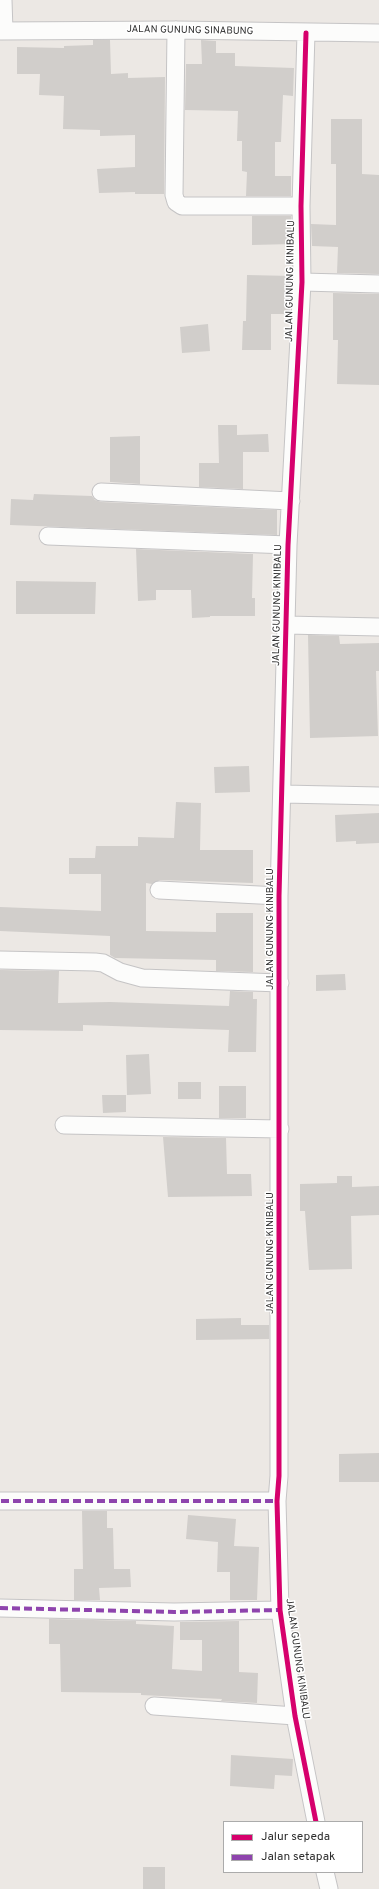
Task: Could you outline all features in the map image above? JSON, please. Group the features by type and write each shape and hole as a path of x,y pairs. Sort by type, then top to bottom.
{"street":[{"path":"2,31 3,0"},
{"path":"176,30 174,195 176,202 182,206 301,206"},
{"name":"JALAN GUNUNG SINABUNG","path":"2,31 176,30 379,33"},
{"name":"JALAN GUNUNG KINIBALU","path":"306,33 301,206 302,282 288,545 283,794 279,896 279,1476 277,1501 280,1610 295,1716 316,1821"},
{"path":"302,282 379,284"},
{"path":"101,492 291,501"},
{"path":"48,536 288,545"},
{"path":"286,625 379,628"},
{"path":"283,794 379,796"},
{"path":"159,890 279,896"},
{"path":"0,960 103,963 120,972 142,978 280,983"},
{"path":"64,1125 280,1129"},
{"path":"1,1501 277,1501"},
{"path":"0,1608 174,1612 280,1610"},
{"path":"154,1706 295,1716"},
{"path":"326,1873 329,1889"}],"building":[{"path":"93,40 110,40 111,74 128,73 128,78 165,77 164,194 135,194 135,192 99,193 97,169 135,167 135,135 100,136 100,130 63,129 64,96 39,95 40,74 17,74 17,47 64,48 64,46 93,45"},
{"path":"201,40 216,41 216,53 235,53 235,66 294,68 293,96 283,95 281,142 275,142 275,176 291,176 291,196 246,196 247,172 242,171 242,141 237,141 238,111 185,110 186,64 202,64"},
{"path":"331,119 362,119 362,174 379,175 379,274 337,273 338,247 312,246 311,224 336,225 336,164 331,164"},
{"path":"252,216 291,216 292,244 252,245"},
{"path":"247,275 292,276 290,314 271,314 271,350 242,350 243,321 246,321"},
{"path":"333,293 379,294 379,385 337,384 338,340 333,340"},
{"path":"208,324 210,351 182,353 180,327"},
{"path":"218,425 237,425 237,435 268,434 269,452 243,452 243,489 199,487 199,463 219,463"},
{"path":"140,436 140,484 110,482 110,437"},
{"path":"34,494 92,496 95,500 101,502 277,510 277,535 10,525 11,499 33,500"},
{"path":"136,549 253,554 252,598 255,598 255,616 210,616 192,618 191,590 156,590 156,600 138,601"},
{"path":"16,581 96,582 95,614 16,614"},
{"path":"308,635 339,636 340,644 379,643 379,671 376,671 378,736 310,738"},
{"path":"249,766 250,792 215,793 214,767"},
{"path":"176,802 201,803 200,850 253,850 253,883 160,880 152,884 146,883 146,931 216,932 216,913 253,913 253,972 216,971 216,960 115,958 110,955 110,936 0,931 0,907 101,911 101,874 69,874 69,858 95,858 96,846 138,846 138,837 174,838"},
{"path":"379,813 379,843 356,844 356,841 336,842 335,815"},
{"path":"0,970 59,971 58,1003 110,1002 229,1006 230,991 253,992 253,999 257,999 256,1052 228,1052 229,1030 83,1025 83,1031 0,1030"},
{"path":"345,974 346,990 316,991 316,975"},
{"path":"149,1054 151,1094 127,1095 126,1055"},
{"path":"178,1082 201,1082 201,1099 178,1099"},
{"path":"219,1086 246,1086 246,1118 219,1118"},
{"path":"102,1095 126,1095 126,1112 103,1113"},
{"path":"163,1137 226,1138 227,1174 251,1174 252,1196 168,1197"},
{"path":"337,1176 352,1176 352,1187 379,1186 379,1215 351,1216 352,1269 309,1270 305,1211 300,1211 300,1184 337,1183"},
{"path":"241,1318 241,1325 269,1325 269,1339 196,1340 196,1319"},
{"path":"379,1453 379,1482 339,1482 339,1454"},
{"path":"82,1511 107,1511 107,1528 113,1528 114,1569 130,1569 131,1587 99,1588 100,1600 74,1600 74,1569 83,1569"},
{"path":"188,1515 236,1519 234,1546 259,1547 257,1600 230,1600 230,1572 217,1572 218,1542 186,1539"},
{"path":"49,1619 136,1621 136,1624 174,1626 172,1669 202,1671 202,1640 180,1640 180,1622 239,1621 239,1672 258,1673 257,1703 221,1701 222,1699 141,1695 141,1693 61,1692 60,1644 49,1644"},
{"path":"231,1755 293,1759 292,1776 275,1775 274,1789 230,1786"},
{"path":"143,1867 165,1867 165,1889 143,1889"}],"marked path":[{"path":"1,1501 277,1501"},
{"path":"0,1608 174,1612 280,1610"}],"cycle path":[{"path":"306,33 301,206 302,282 288,545 279,896 279,1476 277,1501 280,1610 295,1716 316,1821"}]}
